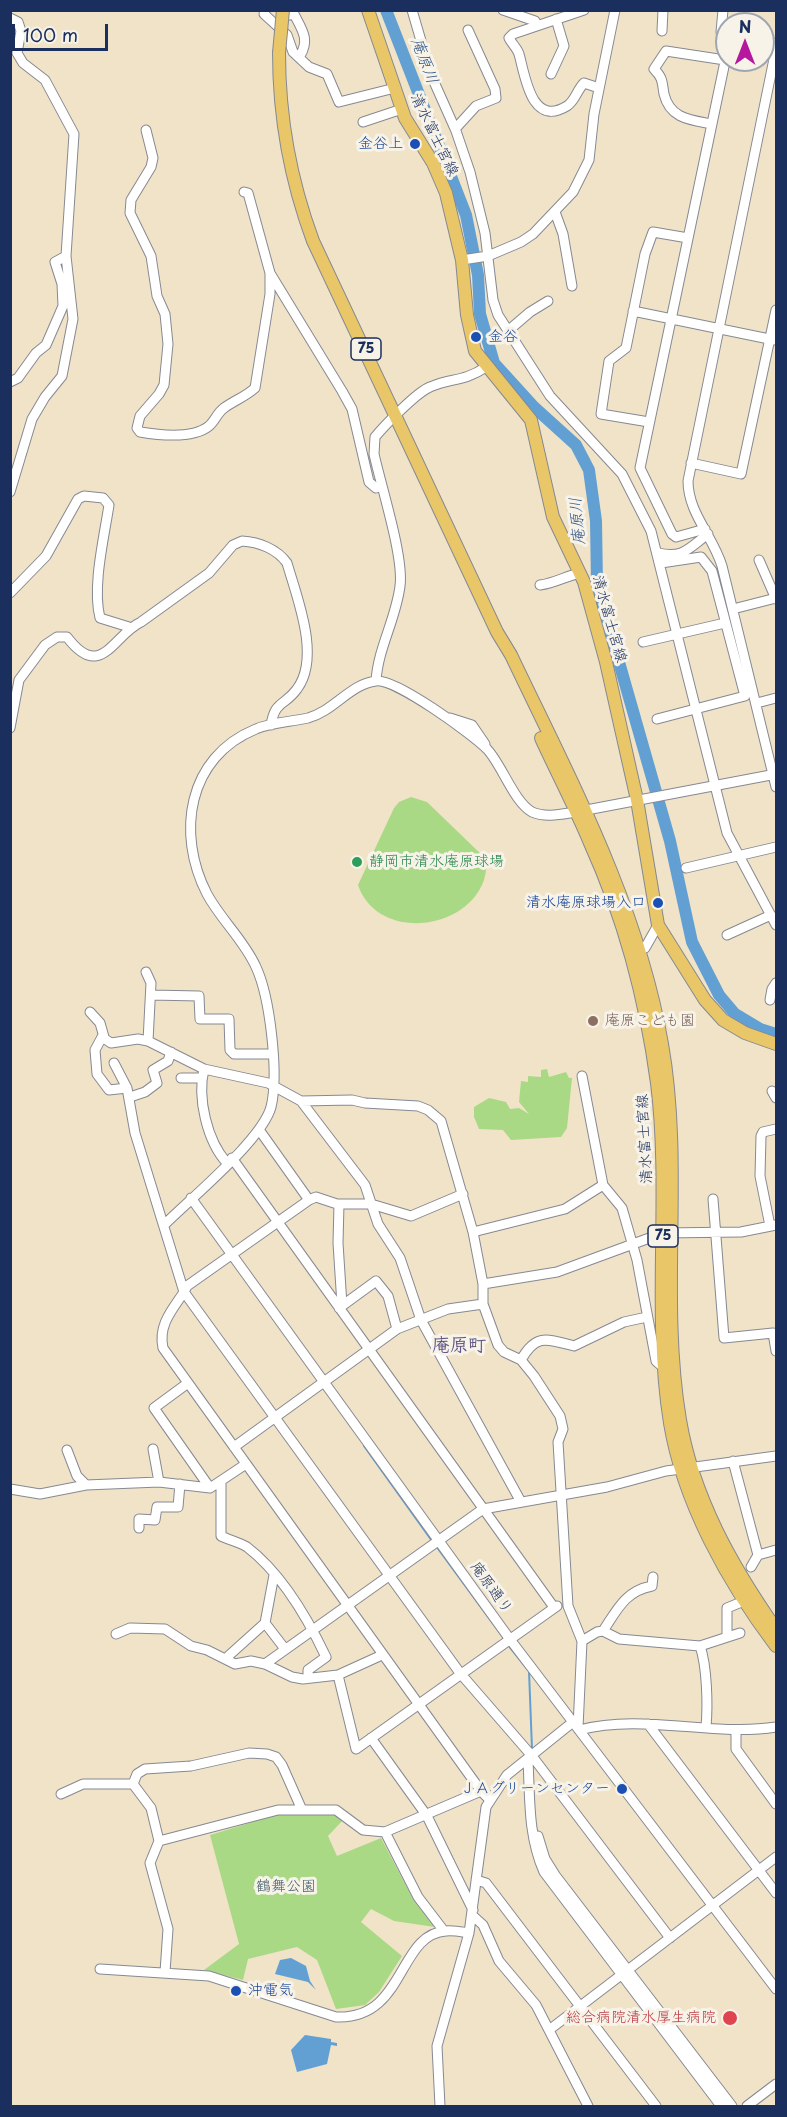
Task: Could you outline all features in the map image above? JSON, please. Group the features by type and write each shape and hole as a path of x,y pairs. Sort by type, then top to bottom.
{"main road":[{"name":"清水富士宮線","path":"368,10 402,109 414,135 433,163 446,193 462,260 472,342 486,367 531,420 553,517 580,573 606,662 637,800 658,925 705,1000 723,1020 745,1033 777,1044"},
{"name":"清水富士宮線","path":"286,13 279,53 284,138 304,217 497,632 504,658 621,891 640,949 652,993 666,1069 673,1156 664,1368 670,1425 719,1536 738,1573 777,1629"},
{"name":"清水富士宮線","path":"580,812 622,927 652,1047 662,1137 674,1369 688,1468 712,1546 744,1601 777,1646"}],"street":[{"path":"265,10 264,14 287,35 293,52 300,56 309,67 327,74 339,102 395,88"},
{"path":"412,10 431,75 455,129 480,208 493,300 498,315 550,396 622,474 651,531 661,563 727,833 777,925"},
{"path":"503,10 535,21 537,25"},
{"path":"584,10 537,25 513,34 509,38 519,52 521,69 532,98 539,106 558,110 568,105 584,83 599,88"},
{"path":"462,260 486,256 521,242 555,212 573,192 589,160 599,88 615,10"},
{"path":"662,31 663,10"},
{"path":"286,13 294,14 306,37 305,47 300,56"},
{"path":"10,18 18,22 21,31 17,52 23,63 45,80 75,134 66,256 73,320 62,376 45,397 32,420 10,492"},
{"path":"551,74 564,46 556,19"},
{"path":"455,129 476,106 496,98 493,83 468,30"},
{"path":"777,49 688,481 689,499 718,554 775,771 777,787"},
{"path":"712,124 675,114 664,94 664,82 654,69 666,51 715,55"},
{"path":"706,531 675,537 640,468 723,72"},
{"path":"363,122 402,109"},
{"path":"146,130 153,158 151,167 131,200 130,213 151,256 157,296 165,314 168,344 164,385 140,416 137,428 140,432 196,432 208,428 220,411 235,400 244,398 255,388 270,294 270,273 248,193 244,192"},
{"path":"555,212 563,234 572,286"},
{"path":"649,422 601,414 609,361 626,348 645,254 653,232 688,238"},
{"path":"10,382 18,378 36,353 46,345 63,306 63,284 55,262 66,256"},
{"path":"270,273 352,409 369,482 376,488 381,486"},
{"path":"509,330 548,301"},
{"path":"691,463 741,474 773,340 777,310"},
{"path":"633,311 773,340"},
{"path":"376,681 377,663 387,640 400,586 399,562 373,446 375,437 421,392 431,386 469,378 486,367"},
{"path":"10,593 46,556 78,499 84,496 103,498 108,505 99,571 98,610 100,618 106,622 129,627"},
{"path":"658,553 675,556 681,554 706,531"},
{"path":"10,728 19,680 45,645 57,637 67,637 77,650 94,656 103,655 116,644 129,627 141,622 209,573 233,545 242,541 251,542 280,554 290,571 309,645 308,663 297,690 273,710 271,725"},
{"path":"657,719 745,696 712,572 701,557 661,563"},
{"path":"733,609 776,598 759,560"},
{"path":"540,585 554,584 564,577 580,573"},
{"path":"643,642 725,623"},
{"path":"164,1225 260,1131 272,1104 274,1086 269,1012 262,980 247,948 216,909 203,885 194,860 190,830 190,814 197,788 211,763 243,736 271,725 321,713 360,686 376,681 393,683 445,717 487,749 522,804 531,811 549,815 580,812 715,787 775,771"},
{"path":"757,703 777,698"},
{"path":"686,868 777,847"},
{"path":"727,935 771,915"},
{"path":"640,949 645,948 658,925"},
{"path":"146,972 151,983 147,1024 148,1041"},
{"path":"770,1000 772,989 777,983"},
{"path":"151,995 199,996 200,1019 229,1019 230,1050 234,1054 272,1054"},
{"path":"90,1012 100,1023 104,1037 95,1050 97,1074 109,1090 145,1092 157,1083 153,1070 168,1061 171,1052"},
{"path":"102,1037 117,1044 133,1040 148,1041 171,1052 203,1074"},
{"path":"114,1063 128,1092 135,1133 184,1292 460,1673 530,1758 670,1938"},
{"path":"203,1074 203,1106 217,1152 230,1161 340,1307 553,1606"},
{"path":"181,1078 203,1074 274,1086 302,1101 365,1185 378,1224 400,1258 421,1320 521,1502"},
{"path":"582,1076 603,1185 622,1208 639,1269 656,1361 664,1368"},
{"path":"302,1101 352,1100 418,1106 429,1110 445,1128 473,1232 483,1284 483,1304 498,1345 504,1352 521,1360 560,1416 563,1429 558,1442 568,1606 582,1641 577,1727"},
{"path":"483,1284 557,1272 630,1243 668,1232 741,1232 773,1225 760,1176 761,1136 763,1132 777,1129"},
{"path":"260,1131 309,1200"},
{"path":"473,1232 565,1209 603,1185"},
{"path":"463,1194 411,1216 371,1204 339,1204 320,1197 309,1200 187,1286 165,1321 160,1335 163,1348 382,1655 489,1799"},
{"name":"庵原通り","path":"191,1198 509,1638 777,1989"},
{"path":"713,1199 724,1338 773,1333 777,1351"},
{"path":"339,1204 340,1307"},
{"path":"340,1307 376,1281 388,1296 398,1329"},
{"path":"234,1447 398,1329 447,1309 483,1304"},
{"path":"521,1360 533,1343 546,1338 574,1346 624,1322 647,1317"},
{"path":"188,1383 154,1408 210,1488"},
{"path":"153,1449 159,1482"},
{"path":"67,1450 77,1476 86,1485"},
{"path":"265,1664 483,1509 688,1468 777,1456"},
{"path":"734,1461 758,1555 751,1567"},
{"path":"10,1489 40,1494 86,1485 159,1482 210,1488 221,1483 246,1464"},
{"path":"221,1483 221,1536 245,1546 274,1575 312,1629 326,1657 308,1670 308,1678"},
{"path":"139,1528 139,1519 155,1520 158,1506 178,1507 180,1484"},
{"path":"758,1555 777,1550"},
{"path":"225,1659 265,1623 274,1575"},
{"path":"603,1631 621,1602 634,1591 652,1586 653,1577"},
{"path":"727,1635 727,1608 744,1601"},
{"path":"338,1675 356,1749 553,1606 568,1606"},
{"path":"265,1623 285,1649"},
{"path":"116,1634 130,1628 165,1629 191,1646 207,1650 235,1664 251,1661 265,1664 292,1677 338,1675 382,1655"},
{"path":"582,1641 603,1631 619,1639 700,1646 727,1635 740,1633"},
{"path":"700,1646 704,1658 708,1705 706,1727"},
{"path":"648,1724 777,1893"},
{"path":"440,2106 436,2059 438,2039 469,1933 482,1820 489,1799 507,1775 577,1727 648,1724 736,1731 777,1727"},
{"path":"736,1731 736,1749 777,1804"},
{"path":"371,1738 427,1816 473,1912 483,1924 499,1961 528,1995 549,2030 588,2106"},
{"path":"133,1784 137,1774 145,1769 191,1766 249,1753 267,1754 276,1757 282,1765 302,1810"},
{"path":"530,1758 531,1829 538,1832 545,1859 721,2106"},
{"path":"61,1794 83,1784 133,1784"},
{"path":"133,1784 151,1808 159,1841 150,1863 168,1929 165,1972"},
{"path":"159,1841 278,1810 336,1810 363,1830 385,1832 481,1791"},
{"path":"385,1832 418,1897 444,1931"},
{"path":"549,2030 777,1857"},
{"path":"476,1880 486,1883 656,2106"},
{"path":"100,1969 209,1976 336,2016 351,2017 374,2009 423,1941 444,1931 469,1933"},
{"path":"626,1973 732,2106"},
{"path":"747,2106 777,2084"}],"green space":[{"path":"411,797 427,802 484,857 486,866 484,880 474,897 459,911 441,919 421,923 401,922 383,915 368,903 358,885 394,808 399,802"},
{"path":"547,1069 549,1077 566,1072 569,1078 572,1078 567,1128 561,1137 511,1140 503,1130 479,1129 474,1117 474,1107 489,1098 506,1102 510,1109 519,1108 529,1114 519,1102 521,1081 528,1082 528,1076 541,1077 541,1070"},
{"name":"鶴舞公園","path":"279,1814 336,1815 344,1819 328,1836 337,1856 381,1838 413,1899 435,1927 394,1921 371,1909 361,1922 402,1956 379,1992 365,2005 336,2009 317,1960 297,1947 248,1959 243,1980 204,1970 239,1944 210,1835"}],"water":[{"path":"291,1958 306,1966 310,1981 316,1990 308,1982 275,1974 280,1960"},
{"path":"305,2035 331,2039 331,2042 337,2043 337,2046 331,2045 327,2064 297,2072 291,2050"}],"waterway":[{"name":"庵原川","path":"386,10 466,215 478,275 480,314 494,363 534,407 576,445 589,470 596,521 597,585 670,841 692,942 719,995 735,1014 760,1029 776,1034"},
{"path":"364,1446 432,1541"},
{"path":"436,1546 505,1640"},
{"path":"508,1645 529,1671 532,1749"}],"place":[{"name":"金谷上","path":"415,144"},
{"name":"金谷","path":"476,337"},
{"name":"静岡市清水庵原球場","path":"357,862"},
{"name":"清水庵原球場入口","path":"658,903"},
{"name":"庵原こども園","path":"593,1021"},
{"name":"ＪＡグリーンセンター","path":"622,1789"},
{"name":"沖電気","path":"236,1991"},
{"name":"総合病院清水厚生病院","path":"730,2018"}],"district":[{"name":"庵原町","path":"459,1346"}]}
